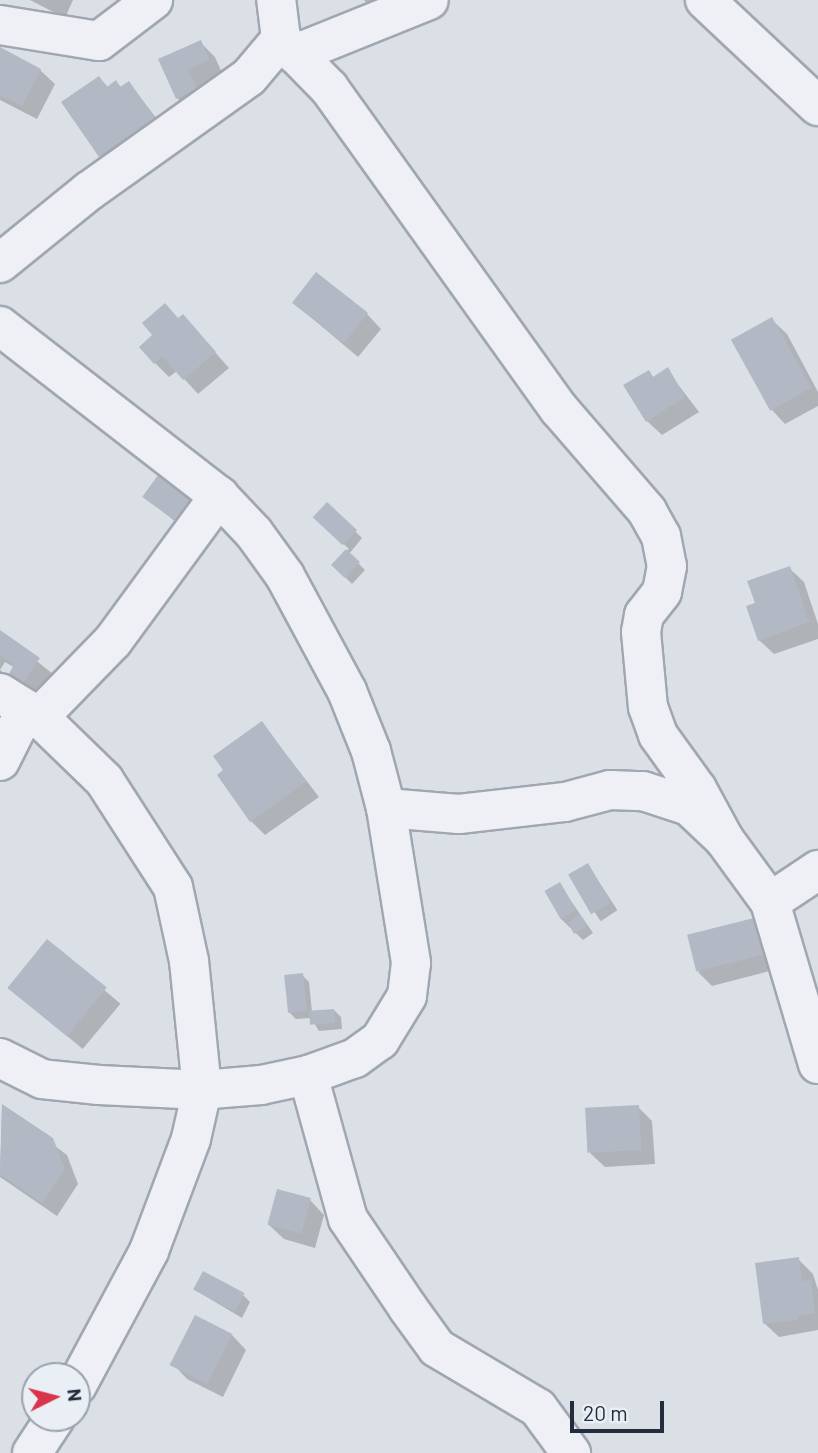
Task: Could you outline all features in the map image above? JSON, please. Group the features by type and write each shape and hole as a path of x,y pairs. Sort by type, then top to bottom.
{"street":[{"path":"0,25 99,41 153,0"},
{"path":"276,0 288,46 329,88 559,409 647,511 661,536 667,566 662,592 644,615 641,632 648,707 659,735 697,789 724,839 770,902 818,1064"},
{"path":"0,263 98,184 201,116 288,46 429,0"},
{"path":"705,0 818,106"},
{"path":"0,326 219,496 254,533 307,617 366,739 386,808 411,963 407,996 380,1040 355,1058 309,1074 261,1085 202,1090 42,1079 0,1058"},
{"path":"0,761 22,707 113,641 219,496"},
{"path":"22,707 104,780 173,887 189,961 202,1090 191,1139 149,1251 89,1362"},
{"path":"386,808 458,814 565,802 610,790 643,792 689,806 724,839"},
{"path":"770,902 818,870"},
{"path":"309,1074 348,1219 408,1308 437,1348 473,1374 538,1408 571,1453"},
{"path":"32,1453 46,1432"}],"building":[{"path":"201,40 209,60 188,70 197,89 176,99 158,59"},
{"path":"0,47 41,69 22,106 0,95"},
{"path":"99,76 107,87 116,80 120,87 129,81 155,118 99,157 61,102"},
{"path":"316,272 368,313 344,343 292,303"},
{"path":"165,303 178,318 183,314 216,352 183,380 162,356 154,364 139,347 152,335 142,323"},
{"path":"772,317 811,388 770,411 731,340"},
{"path":"668,367 685,397 646,422 623,385 649,370 653,377"},
{"path":"161,471 203,502 184,527 142,497"},
{"path":"327,502 357,530 343,545 313,517"},
{"path":"346,549 360,562 345,578 331,565"},
{"path":"790,566 809,622 758,641 746,606 755,603 747,581"},
{"path":"0,630 40,658 21,686 7,677 14,665 0,656"},
{"path":"262,721 306,782 250,822 217,775 223,770 213,756"},
{"path":"588,863 611,903 591,914 568,874"},
{"path":"560,882 576,910 560,919 544,891"},
{"path":"580,914 587,926 574,934 568,923"},
{"path":"754,918 763,955 696,972 687,935"},
{"path":"47,939 107,987 67,1036 7,988"},
{"path":"303,973 307,1011 288,1013 284,975"},
{"path":"334,1009 335,1023 310,1025 309,1011"},
{"path":"2,1104 53,1138 65,1169 42,1203 0,1174"},
{"path":"639,1105 641,1150 587,1153 585,1108"},
{"path":"277,1189 311,1198 301,1234 267,1225"},
{"path":"799,1257 802,1281 811,1280 815,1313 797,1316 798,1320 763,1324 755,1263"},
{"path":"203,1271 244,1293 235,1312 193,1290"},
{"path":"195,1315 232,1334 207,1384 170,1365"}]}
